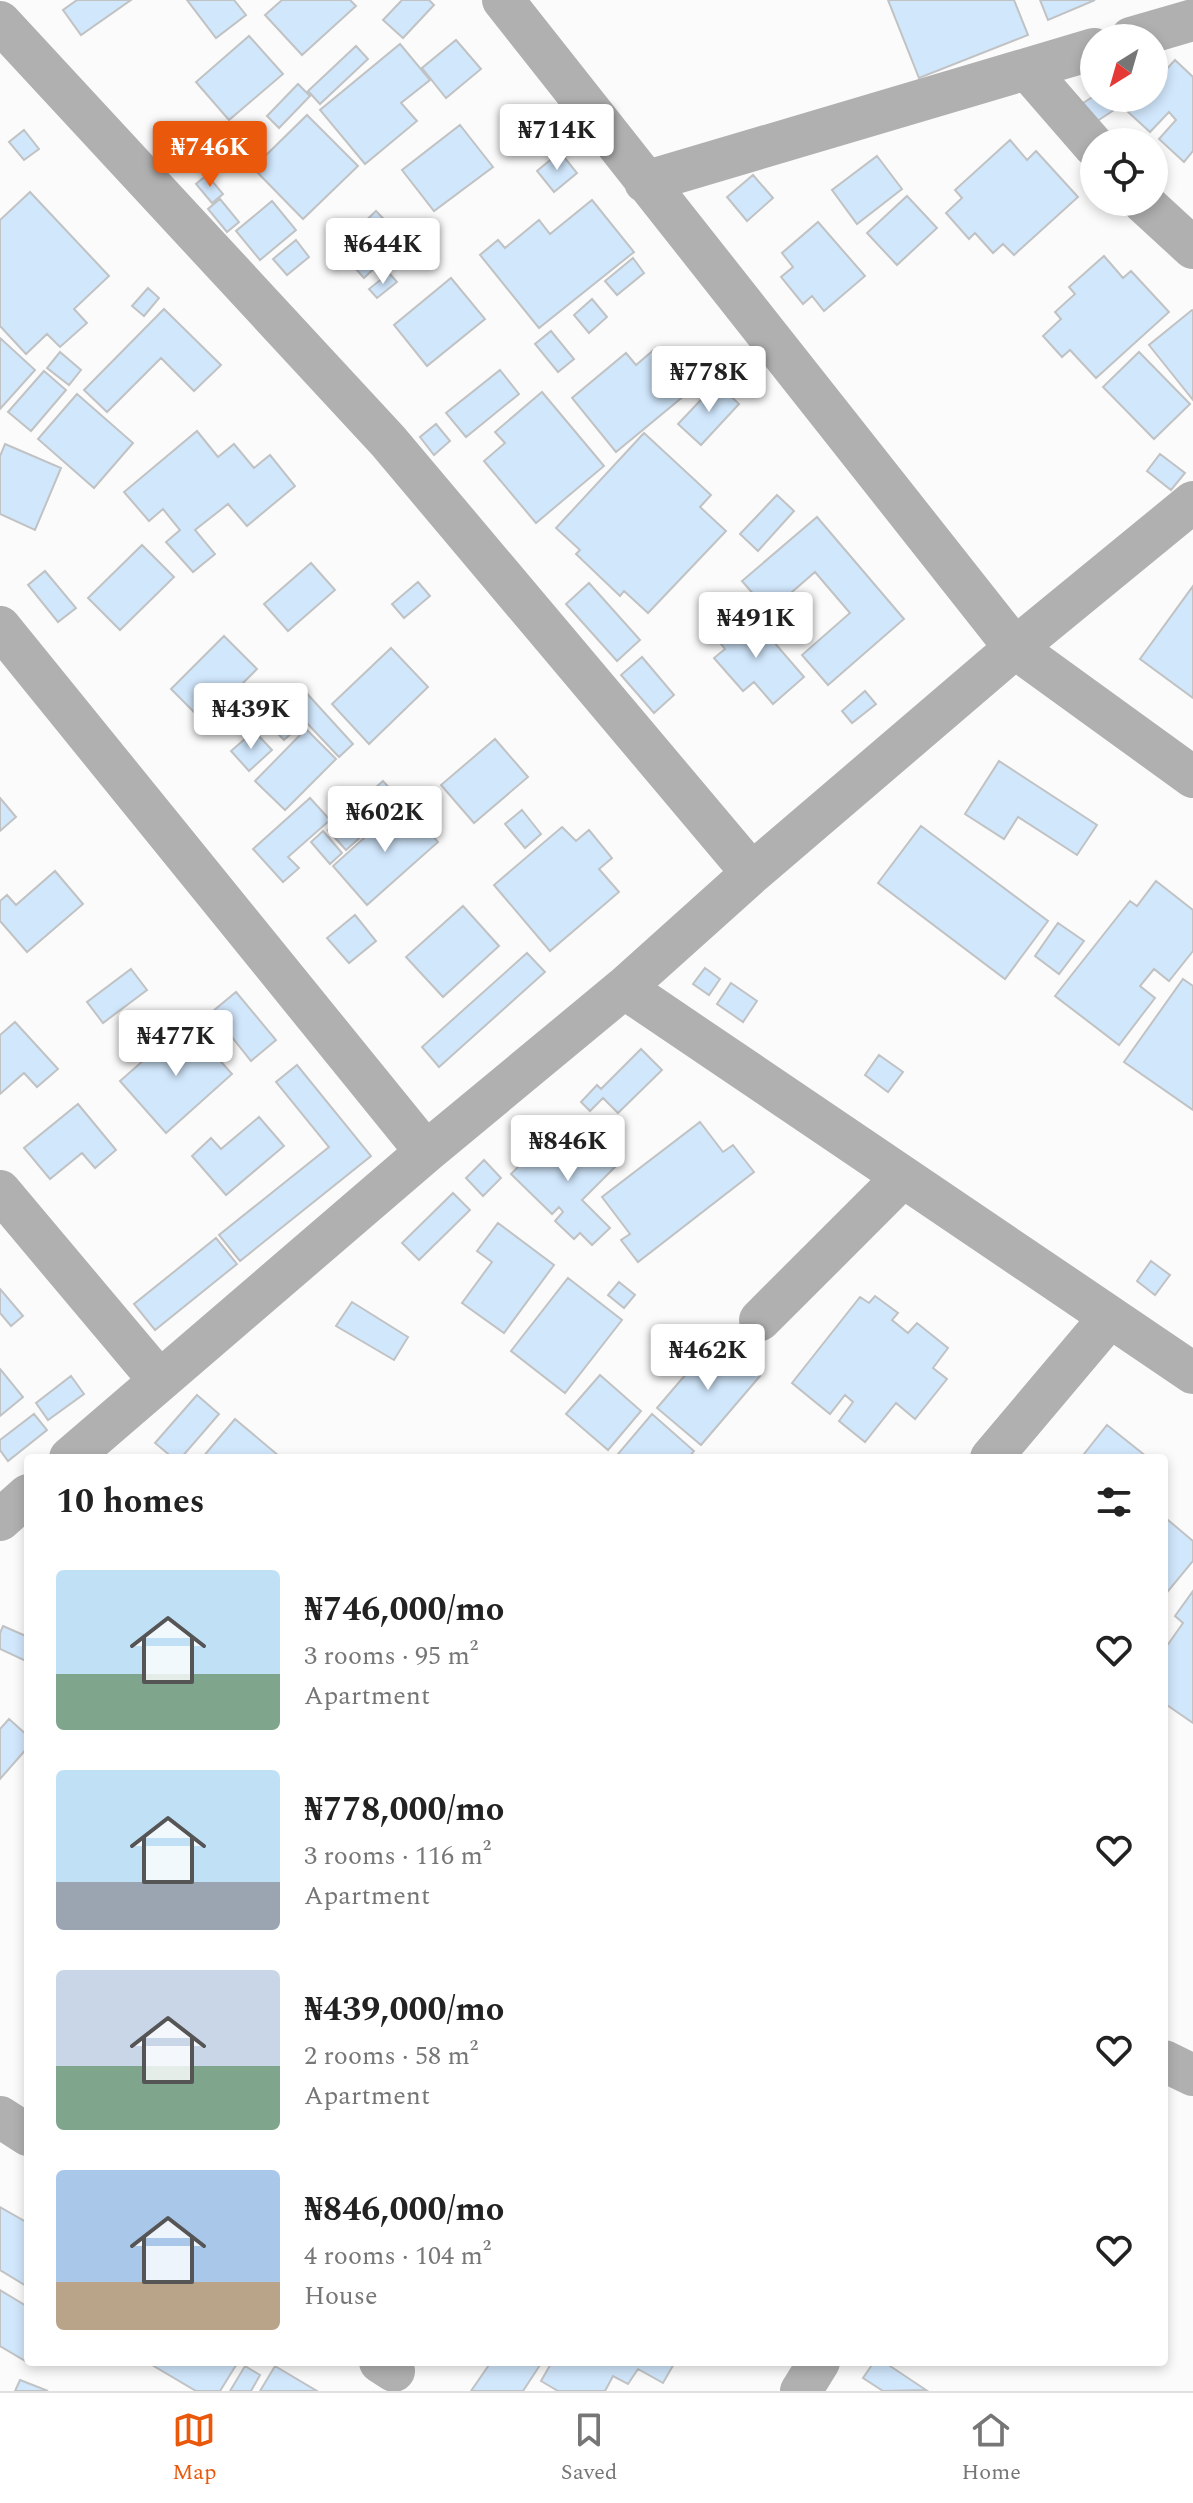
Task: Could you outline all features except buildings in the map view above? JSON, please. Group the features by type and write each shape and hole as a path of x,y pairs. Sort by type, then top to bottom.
{"street":[{"path":"503,0 1015,648 1193,777"},
{"path":"1168,27 1193,20"},
{"path":"0,22 388,441 752,873"},
{"path":"645,182 1080,53"},
{"path":"1027,69 1080,130"},
{"path":"1158,216 1193,248"},
{"path":"75,1454 426,1152 624,988 752,873 1015,648 1193,502"},
{"path":"0,627 426,1152"},
{"path":"624,988 1193,1373"},
{"path":"760,1320 903,1177"},
{"path":"0,1191 159,1380"},
{"path":"994,1454 1110,1317"},
{"path":"1168,2063 1193,2075"},
{"path":"0,2117 24,2132"},
{"path":"801,2391 817,2366"}]}
